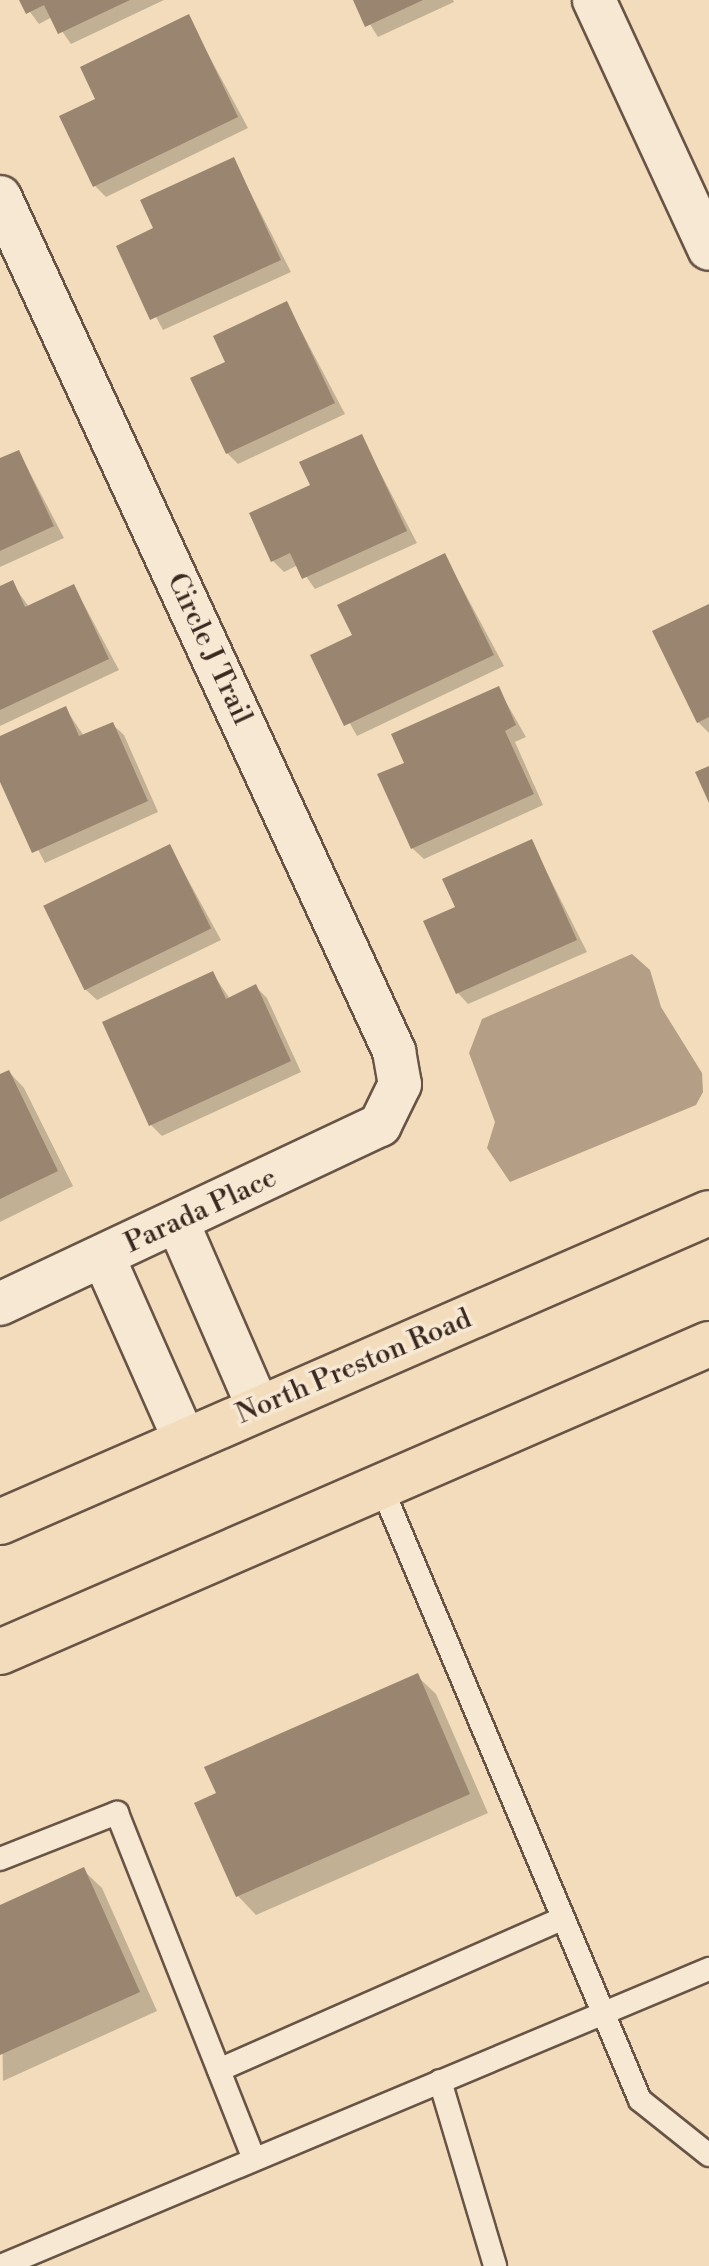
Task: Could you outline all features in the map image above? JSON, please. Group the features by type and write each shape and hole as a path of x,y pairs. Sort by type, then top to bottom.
{"main road":[{"name":"North Preston Road","path":"0,1522 709,1213"},
{"path":"0,1652 709,1344"}],"street":[{"path":"594,0 709,249"},
{"name":"Circle J Trail","path":"0,197 394,1051 400,1084 394,1105"},
{"name":"Parada Place","path":"0,1304 358,1137 394,1105"},
{"path":"178,1223 259,1409"},
{"path":"103,1256 185,1441"}],"lane":[{"path":"381,1486 640,2100 709,2155"},
{"path":"0,1859 117,1813 254,2159"},
{"path":"219,2070 563,1918"},
{"path":"1,2266 709,1969"},
{"path":"440,2081 495,2266"}],"shaded area":[{"path":"632,954 650,970 661,1007 702,1073 703,1092 696,1105 510,1182 487,1148 495,1122 469,1053 482,1019"}],"building":[{"path":"19,0 130,0 58,34 44,5 26,14"},
{"path":"353,0 423,0 365,27"},
{"path":"189,14 238,117 93,187 59,116 95,99 80,67"},
{"path":"234,157 281,260 150,320 116,246 153,228 140,200"},
{"path":"287,301 335,403 226,454 190,378 225,362 213,336"},
{"path":"362,434 407,531 302,579 290,553 271,562 249,513 310,485 299,462"},
{"path":"19,450 54,526 0,551 0,458"},
{"path":"445,553 494,655 344,726 310,655 352,635 337,605"},
{"path":"13,580 25,607 74,584 109,659 0,710 0,586"},
{"path":"709,604 709,717 697,723 652,631"},
{"path":"499,686 516,725 505,731 534,794 411,849 377,774 404,763 391,734"},
{"path":"66,706 79,736 113,722 148,801 32,853 0,782 0,736"},
{"path":"709,766 709,803 695,772"},
{"path":"532,839 577,940 456,994 423,921 455,907 442,879"},
{"path":"170,844 211,928 84,990 43,906"},
{"path":"213,971 226,999 256,984 291,1061 149,1126 102,1022"},
{"path":"9,1070 58,1171 0,1199 0,1074"},
{"path":"418,1673 470,1794 236,1897 194,1803 216,1793 204,1767"},
{"path":"84,1867 140,1992 0,2055 0,1905"}]}
